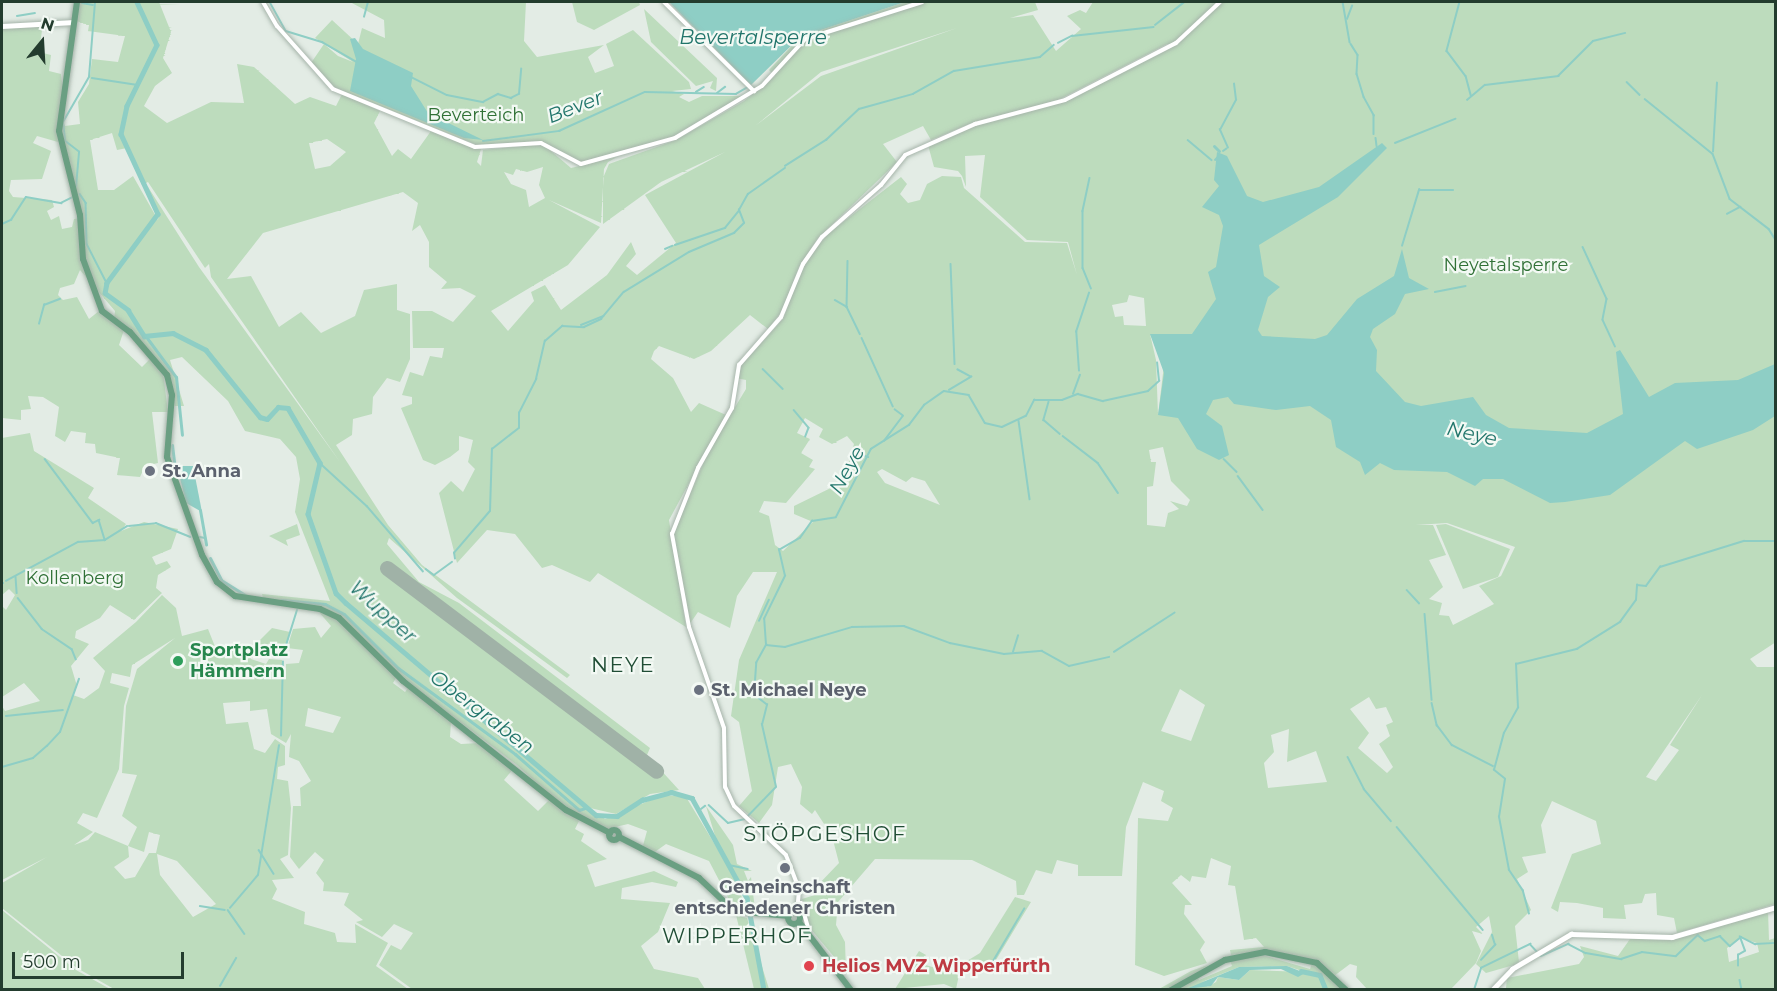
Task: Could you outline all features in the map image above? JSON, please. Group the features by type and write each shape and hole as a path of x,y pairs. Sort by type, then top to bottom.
{"main road":[{"path":"77,4 61,117 61,142 75,196 83,259 100,309 130,332 170,380 167,457 200,552 217,582 235,596 320,609 348,624 398,677 566,810 609,833 612,840 619,837 699,878 731,909 757,915 789,916 797,913 799,922 809,932 851,990"},
{"path":"2,26 74,22"},
{"path":"1492,990 1540,952 1578,933 1672,937 1776,907"},
{"path":"789,916 791,924 799,922"},
{"path":"1171,990 1225,960 1270,952 1317,963 1346,990"}],"street":[{"path":"263,2 324,83 431,129 483,148 541,143 568,162 587,164 675,138 754,91 805,39 922,2"},
{"path":"664,2 754,91"},
{"path":"809,932 786,855 744,815 725,787 724,728 689,627 671,531 732,408 739,365 781,317 803,264 822,237 881,185 905,155 975,124 1062,101 1183,37 1220,2"},
{"path":"797,913 801,903"}],"green space":[{"name":"Kollenberg","path":"79,2 159,2 171,32 163,58 172,73 155,86 144,106 167,123 211,102 244,103 237,64 254,67 295,104 310,97 336,106 342,94 380,111 374,123 392,156 398,149 411,159 431,131 481,149 477,162 481,166 483,150 533,145 545,146 571,168 617,157 608,162 604,169 604,177 609,164 676,140 744,101 775,76 769,70 800,37 905,2 1035,2 1038,10 1010,18 1033,15 1056,51 1081,29 1067,16 1080,10 1086,13 1093,2 1775,2 1776,642 1750,659 1757,667 1775,667 1775,904 1677,933 1674,918 1657,915 1656,893 1645,894 1642,903 1624,905 1626,919 1603,918 1603,908 1577,903 1560,902 1558,912 1551,908 1572,854 1601,844 1596,821 1552,801 1541,825 1546,853 1522,857 1528,872 1517,879 1531,910 1515,926 1519,962 1514,965 1486,973 1476,964 1492,932 1489,916 1476,927 1483,934 1472,931 1481,951 1476,963 1451,989 1367,989 1356,977 1357,966 1350,964 1334,976 1344,989 1159,989 1191,971 1208,965 1197,973 1199,980 1232,966 1230,960 1259,954 1310,969 1313,960 1273,951 1231,955 1230,950 1264,947 1256,938 1244,940 1235,886 1228,885 1231,866 1211,858 1206,878 1192,876 1190,882 1181,875 1172,883 1192,905 1185,905 1184,914 1205,942 1200,950 1207,963 1164,976 1135,965 1138,818 1168,821 1173,808 1161,801 1164,791 1143,782 1126,827 1122,876 1078,876 1078,865 1057,860 1052,874 1036,870 1024,895 1017,895 1016,881 972,860 875,859 838,902 836,925 845,942 846,971 809,927 802,899 818,894 816,887 839,863 833,840 841,836 837,825 826,827 815,810 812,814 800,804 802,787 791,764 778,767 772,805 759,823 739,806 752,791 739,722 731,716 739,660 777,572 753,572 737,596 730,628 698,612 689,625 673,534 709,450 746,389 746,380 735,378 737,370 783,319 805,261 829,233 901,177 907,184 900,194 908,203 920,200 927,184 942,176 961,177 964,188 1025,242 1067,243 1077,275 1068,242 1027,240 980,197 985,155 965,156 966,187 962,176 958,171 934,167 928,145 976,125 1064,101 1172,45 1167,44 1058,100 974,122 931,140 923,126 883,144 897,162 818,238 799,267 782,311 768,329 750,315 711,351 694,359 659,346 654,351 651,359 673,378 691,412 699,403 726,415 669,520 686,627 598,573 590,582 552,565 542,568 515,534 487,530 457,563 439,493 451,481 463,492 475,469 468,462 473,440 459,436 459,450 435,465 423,460 401,408 412,404 412,397 402,395 410,372 423,376 430,356 442,358 444,348 413,348 412,311 432,311 453,322 476,296 460,288 441,289 447,282 429,267 429,242 420,225 412,231 418,203 403,192 263,233 227,279 251,276 279,327 301,312 321,333 355,316 364,290 397,284 397,310 410,314 410,359 400,382 387,378 373,397 372,414 353,419 352,435 336,445 388,525 422,565 570,675 567,678 457,598 389,538 387,544 419,582 459,603 650,748 647,755 679,790 650,794 616,814 590,808 605,819 663,795 686,797 737,881 746,912 733,907 709,861 666,844 652,854 642,849 647,831 628,824 607,829 581,817 575,829 584,834 581,841 607,859 587,865 595,887 654,871 678,882 676,887 652,882 622,888 621,899 670,903 658,932 641,946 654,969 698,978 705,989 412,989 379,965 391,945 401,950 413,933 394,924 382,937 356,922 363,920 344,905 349,893 323,891 324,883 316,873 324,860 315,852 299,869 290,857 293,806 301,806 300,788 311,781 299,761 289,757 291,734 286,743 271,734 267,709 250,711 250,701 223,703 226,724 248,722 254,749 265,753 275,739 285,746 285,765 278,767 277,779 288,781 291,808 288,855 280,859 294,878 272,880 277,889 272,899 305,912 304,924 335,933 337,942 356,943 355,924 388,943 376,966 408,989 114,989 77,968 2,908 2,883 47,857 2,880 2,706 5,711 40,701 24,683 2,697 2,606 6,610 15,595 9,589 2,595 2,438 30,433 34,451 94,488 88,498 126,524 121,531 144,522 178,529 171,549 152,557 156,565 167,561 171,567 158,575 156,588 162,593 134,620 110,605 100,618 76,631 75,638 89,644 71,666 77,686 73,695 84,699 99,688 105,671 93,658 136,622 162,595 176,608 182,636 208,629 216,649 240,642 251,659 266,664 269,659 282,660 286,678 286,664 299,663 303,650 287,648 293,629 315,627 321,638 331,626 318,611 340,621 396,678 393,683 405,692 408,688 451,722 450,737 461,744 480,743 514,768 504,780 538,811 550,799 572,816 517,765 406,681 341,617 333,612 264,601 262,594 330,601 295,512 300,479 296,457 280,439 245,431 228,401 182,357 170,360 184,406 175,406 166,370 114,320 115,311 80,270 74,284 60,288 58,295 63,300 77,297 89,319 99,311 124,330 119,345 142,367 150,359 163,372 168,412 152,412 158,463 145,466 140,477 117,475 120,458 96,453 95,444 85,443 86,433 71,431 65,442 55,436 59,407 43,397 28,396 31,409 21,410 21,420 2,418 2,27 43,23 39,52 51,55 49,71 61,74 63,92 58,142 37,136 33,143 51,151 42,179 11,180 9,191 13,197 52,200 54,207 47,211 51,220 59,216 62,229 72,227 74,219 80,218 62,149 61,117 65,126 80,124 78,102 89,84 92,59 118,62 125,36 88,31 89,25 76,21","holes":["957,28 821,76 755,126 821,72","112,133 117,150 127,148 142,185 148,182 205,268 209,264 211,277 340,462 199,267 148,187 144,189 159,212 158,220 133,176 114,190 98,190 90,140","327,139 346,152 330,166 315,169 309,143","725,152 645,195 676,243 637,275 626,266 636,254 631,242 607,275 561,310 545,285 531,292 534,301 508,331 491,311 568,265 600,227 549,200 601,223 603,187 603,224 661,182","543,167 539,185 545,198 529,207 526,190 511,184 504,172 513,175 516,169 527,172","1129,295 1144,298 1146,326 1124,325 1123,316 1115,317 1112,305 1127,302","1150,334 1164,365 1158,415 1156,360","805,418 823,429 819,437 832,444 847,436 854,444 843,482 794,506 794,514 813,522 783,551 775,545 769,516 759,512 764,501 786,503 815,469 809,467 813,460 801,453 810,439 797,433","1163,447 1171,481 1190,500 1187,506 1170,501 1179,509 1168,513 1165,527 1147,525 1147,487 1153,486 1156,462 1151,462 1149,450","882,469 906,482 912,477 925,481 940,505 885,483 877,472","1447,523 1515,547 1501,576 1479,586 1494,604 1453,625 1449,616 1439,615 1442,603 1429,599 1443,587 1429,560 1446,555 1433,525 1416,525","175,638 137,669 126,706 122,773 137,775 122,816 137,827 128,846 95,832 88,840 74,845 93,832 77,823 83,813 97,818 119,769 124,706 129,688 110,683 112,673 130,677 132,665","1180,689 1205,705 1191,741 1161,731","1702,695 1670,745 1679,750 1656,781 1646,777","1369,697 1376,709 1386,707 1393,722 1386,725 1390,736 1379,744 1393,767 1387,773 1358,748 1369,733 1350,709","308,708 341,717 333,733 305,726","1289,729 1287,762 1316,751 1327,782 1268,788 1264,763 1274,752 1271,735","149,832 160,835 156,853 149,853 135,877 125,879 114,867 129,857 128,846 144,852","157,854 177,861 216,904 193,917 160,875","1287,966 1305,972 1250,970 1239,980 1218,977 1216,982 1207,987 1214,979 1202,982 1239,967"]},
{"path":"350,2 526,2 524,41 537,57 604,45 588,57 595,73 614,66 606,44 633,30 689,82 691,89 672,91 684,94 679,97 689,102 702,96 742,96 672,137 587,162 572,161 540,141 477,145 331,86 311,63 324,44 338,56 353,62 315,38 332,20 358,44 362,28 385,38 384,20"},
{"path":"572,2 639,2 640,5 594,30 577,22"},
{"path":"644,9 717,78 716,91 710,88 713,81 696,86 651,42"},
{"path":"297,524 300,535 286,540 288,546 269,536"},
{"path":"1446,524 1510,549 1498,577 1463,589 1436,525"},
{"path":"272,628 290,632 284,658 266,656 259,641"},
{"path":"706,806 733,845 737,864 752,871 744,871 748,881 751,877 755,909 716,839"},
{"path":"1015,897 1031,902 993,965 962,964 980,953"},
{"path":"2,910 76,970 110,989 2,989"},
{"path":"1768,911 1769,940 1775,938 1775,989 1506,988 1507,978 1579,964 1584,957 1580,946 1618,956 1630,939 1678,938","holes":["1741,938 1757,943 1759,952 1729,962 1727,948"]},
{"path":"736,915 747,918 769,989 754,989"},
{"path":"919,951 926,955 919,963 959,975 956,989 944,984 895,989"}],"water":[{"name":"Bevertalsperre","path":"669,2 905,2 800,37 751,85"},
{"name":"Beverteich","path":"355,38 363,49 413,73 411,86 428,113 483,140 464,138 350,91 356,59 350,39"},
{"name":"Neyetalsperre","path":"1382,143 1387,148 1338,197 1259,245 1264,276 1280,287 1268,297 1258,330 1262,336 1315,339 1327,335 1357,299 1394,276 1402,249 1409,278 1429,289 1405,294 1395,314 1373,329 1370,337 1377,350 1376,371 1405,402 1421,406 1473,397 1486,415 1509,428 1587,433 1623,414 1616,352 1620,350 1649,397 1675,383 1738,380 1775,364 1775,416 1753,430 1697,449 1685,441 1610,495 1550,503 1503,479 1483,479 1475,486 1447,472 1394,470 1380,463 1365,475 1360,462 1336,447 1331,420 1310,406 1276,410 1234,404 1228,397 1213,400 1206,414 1222,426 1229,455 1219,460 1197,449 1178,418 1158,415 1164,373 1150,334 1192,334 1216,299 1208,272 1216,267 1223,226 1219,215 1202,207 1219,186 1214,180 1217,152 1227,156 1247,196 1263,202 1319,187"},
{"path":"177,466 193,466 202,512 186,503"},
{"path":"1287,966 1305,973 1298,977 1281,969 1250,970 1239,980 1218,977 1211,986 1186,989 1239,967"}],"waterway":[{"path":"76,187 79,152 65,141 63,122 89,77 95,2"},
{"name":"Wupper","path":"137,2 157,45 127,106 121,134 158,214 107,283 105,293 128,310 144,336 173,333 206,350 260,417 267,419 278,407 288,408 320,463 308,514 336,593 346,603 596,815 617,816 642,800 671,792 692,798 747,898 764,990"},
{"name":"Bever","path":"270,2 286,31 322,42 357,62"},
{"path":"364,17 368,2"},
{"path":"1155,25 1184,2"},
{"path":"1343,2 1350,42"},
{"path":"1460,2 1447,51 1466,76 1471,95"},
{"path":"82,3 93,5"},
{"path":"1347,19 1352,6"},
{"path":"17,16 35,13"},
{"path":"1058,43 1072,36 1154,27"},
{"path":"1467,100 1485,85 1558,76 1593,41 1625,33"},
{"path":"1351,44 1358,55 1357,74 1364,97 1374,115 1374,134"},
{"path":"785,166 826,140 859,109 913,94 954,71 1040,57 1054,45"},
{"path":"411,77 447,95 483,102 498,94 511,98 519,94 521,69"},
{"path":"92,78 137,85"},
{"path":"1627,82 1640,95"},
{"path":"1713,152 1717,83"},
{"path":"1228,148 1220,130 1236,100 1234,84"},
{"name":"Bever","path":"696,92 704,87"},
{"name":"Bever","path":"717,93 725,87"},
{"name":"Bever","path":"483,141 559,131 645,92 736,94 748,87"},
{"path":"1645,99 1713,154 1730,199 1769,229 1776,240"},
{"path":"1395,143 1455,119"},
{"path":"1376,138 1377,146"},
{"path":"1188,140 1212,160"},
{"path":"1214,146 1219,151"},
{"path":"1215,160 1218,157"},
{"path":"455,559 454,553 490,511 492,449 519,428 519,413 536,379 545,341 562,326 584,327 601,319 624,292 689,252 734,233 744,223 739,210 748,194 785,168"},
{"path":"1090,178 1083,211 1083,268 1091,288"},
{"path":"1402,246 1419,190 1453,190"},
{"path":"80,194 86,203 87,244 107,283"},
{"path":"2,224 11,220 26,197 61,203 73,197"},
{"path":"1727,214 1740,207"},
{"path":"675,245 725,228 739,211"},
{"path":"665,249 672,246"},
{"path":"1583,247 1607,299 1603,320 1615,346"},
{"path":"848,261 847,307 860,334"},
{"path":"951,264 955,364"},
{"path":"1435,292 1465,286"},
{"path":"1079,371 1076,332 1089,293"},
{"path":"39,324 44,305 60,299"},
{"path":"835,300 847,307"},
{"path":"581,325 603,316"},
{"name":"Obergraben","path":"147,338 176,377 182,435"},
{"path":"862,338 893,406"},
{"name":"Neye","path":"748,816 776,787 762,725 767,705 754,695 756,663 766,645 764,619 785,576 779,550 800,538 812,521 836,517 871,449 909,425 924,405 944,391 969,395 985,423 1002,427 1026,416 1034,400 1062,400 1078,394 1103,401 1148,391 1159,381 1157,363"},
{"path":"763,369 783,389"},
{"path":"949,390 971,377 958,370"},
{"path":"1073,394 1080,375"},
{"path":"1049,402 1044,420 1060,434"},
{"path":"794,410 809,428 806,436"},
{"path":"884,441 903,416 895,410"},
{"path":"1019,421 1030,499"},
{"path":"1063,436 1098,463 1118,493"},
{"name":"Obergraben","path":"172,445 175,468 180,470"},
{"path":"853,452 868,457"},
{"path":"45,459 93,523 99,520 105,540"},
{"path":"1224,459 1237,472"},
{"path":"320,463 367,506 423,571"},
{"path":"1238,476 1263,510"},
{"name":"Obergraben","path":"200,510 206,544"},
{"path":"129,526 156,523 190,537"},
{"path":"6,581 78,542 105,540 127,526"},
{"name":"Obergraben","path":"200,537 205,538"},
{"path":"1529,914 1523,891 1509,870 1499,817 1505,779 1494,770 1504,733 1518,708 1516,664 1577,649 1620,622 1636,600 1637,585 1646,586 1660,567 1744,541 1776,541"},
{"name":"Obergraben","path":"210,558 221,580 245,595"},
{"path":"426,569 434,575 452,562"},
{"path":"16,577 17,593"},
{"path":"1407,590 1419,603"},
{"path":"18,598 42,629 72,649 76,659"},
{"name":"Obergraben","path":"281,600 325,604 344,614 398,668 515,754 579,810 585,808"},
{"name":"Neye","path":"759,621 769,600"},
{"path":"283,655 297,610"},
{"path":"1114,652 1174,613"},
{"path":"1425,614 1432,700"},
{"path":"766,645 785,647 852,627 904,626 950,643 1004,654 1042,651 1069,666 1109,657"},
{"path":"1013,652 1018,636"},
{"path":"281,736 283,662"},
{"path":"2,767 33,758 60,732 79,679"},
{"path":"1432,703 1437,725 1452,745 1493,766"},
{"path":"6,716 63,710"},
{"path":"230,908 258,875 279,746"},
{"path":"1348,757 1364,789 1391,821"},
{"name":"Neye","path":"709,805 728,823 745,819"},
{"name":"Neye","path":"701,809 705,806"},
{"path":"1397,827 1483,930"},
{"path":"259,850 274,874"},
{"path":"729,865 748,869"},
{"path":"200,906 225,910"},
{"path":"992,963 1024,909"},
{"path":"228,910 245,934"},
{"path":"1481,960 1495,945 1492,935"},
{"path":"1474,990 1481,968 1530,944 1541,956 1568,944 1586,953 1621,959 1642,952 1676,956 1698,935 1705,941 1720,936 1730,946 1741,937 1755,944 1776,943"},
{"path":"1738,966 1738,955 1745,951 1740,937"},
{"path":"220,986 236,958"},
{"name":"Wupper","path":"1301,971 1320,975 1326,990"},
{"path":"1740,980 1742,990"}],"runway":[{"path":"387,568 656,771"}],"place":[{"name":"St. Anna","path":"150,471"},
{"name":"Sportplatz Hämmern","path":"178,661"},
{"name":"St. Michael Neye","path":"699,690"},
{"name":"Gemeinschaft entschiedener Christen","path":"785,868"},
{"name":"Helios MVZ Wipperfürth","path":"809,966"}],"district":[{"name":"NEYE","path":"623,665"},
{"name":"STÖPGESHOF","path":"825,834"},
{"name":"WIPPERHOF","path":"737,936"}]}
